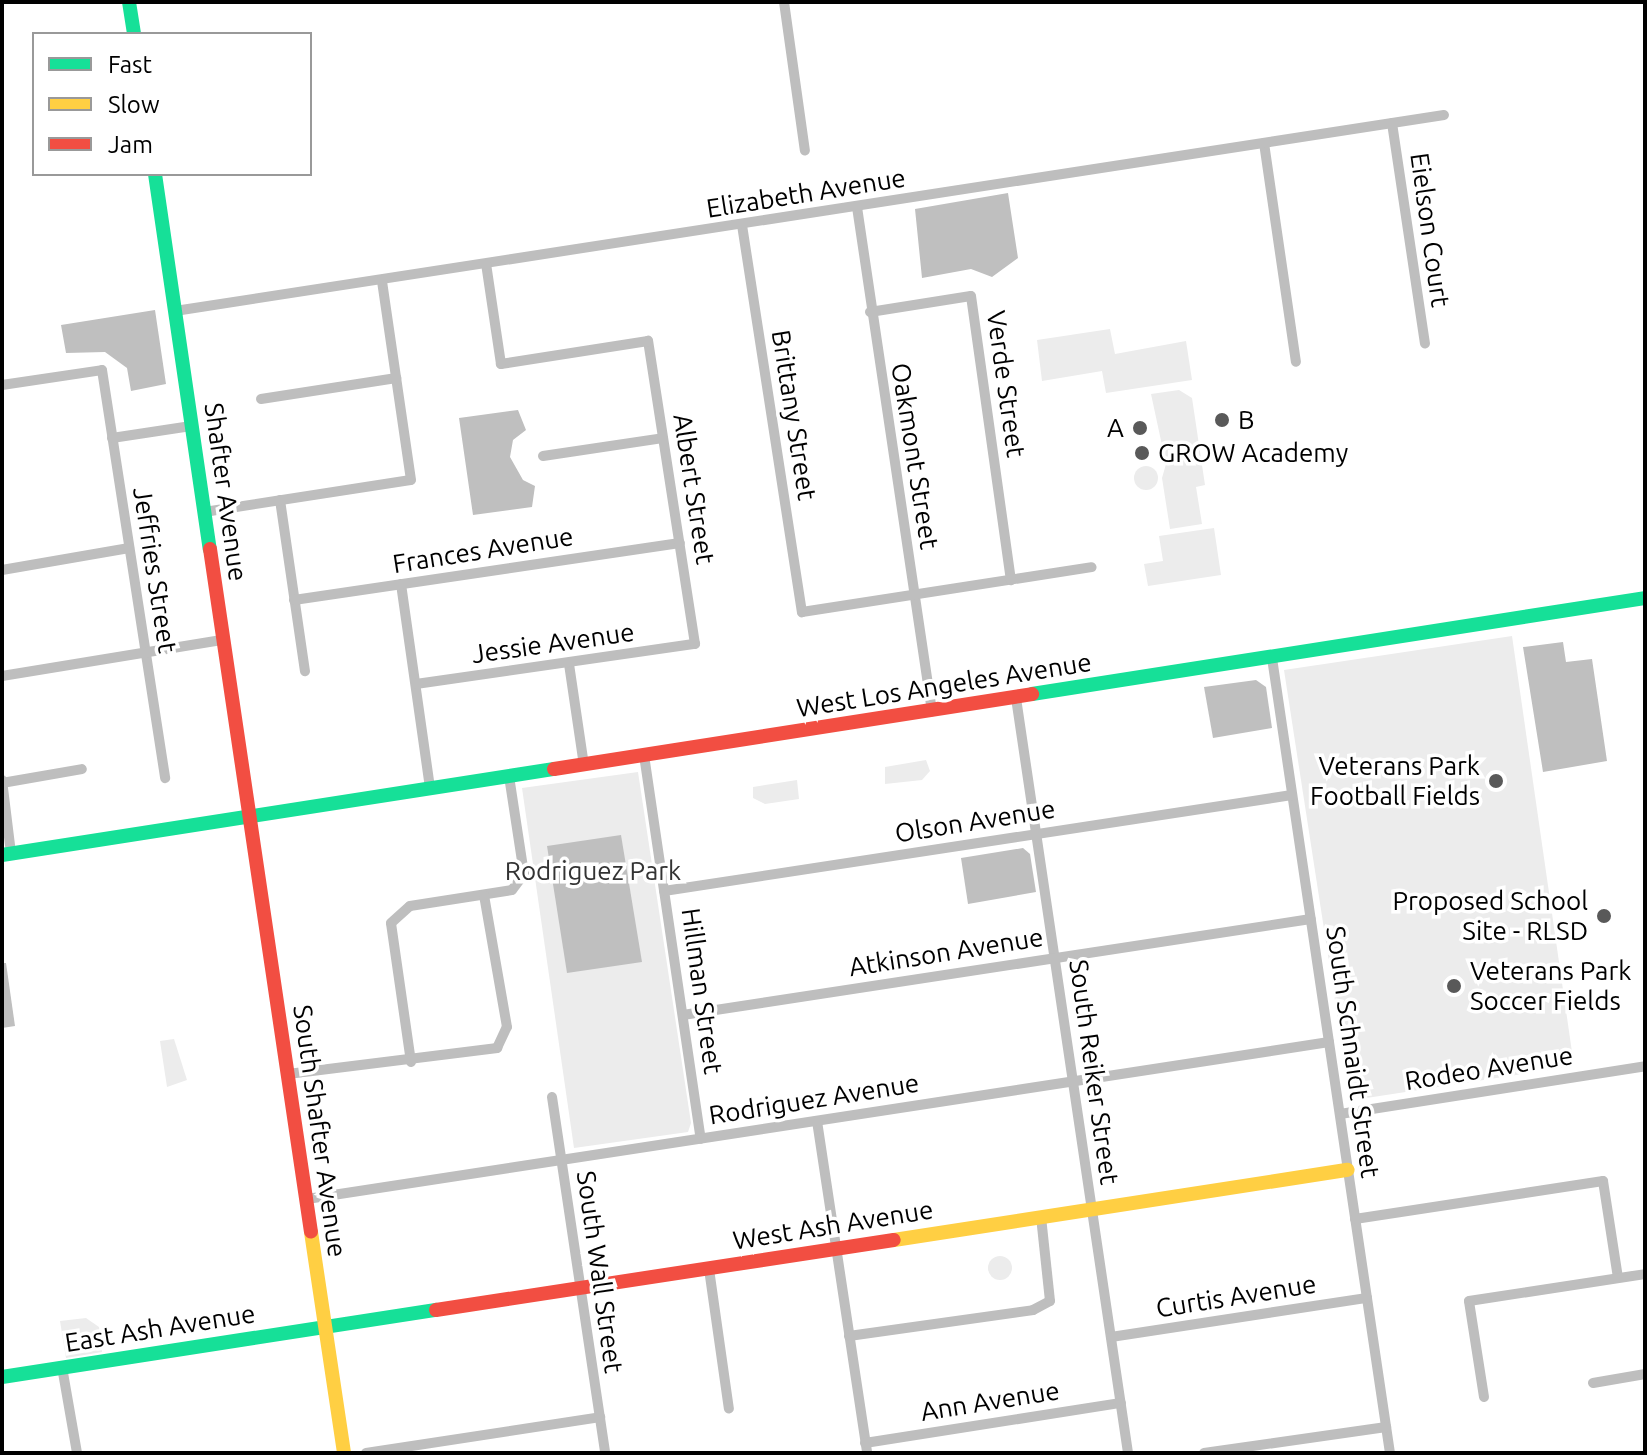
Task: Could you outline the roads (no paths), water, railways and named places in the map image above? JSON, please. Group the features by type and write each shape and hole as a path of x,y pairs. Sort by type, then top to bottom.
{"street":[{"path":"129,2 134,32"},
{"path":"784,2 805,151"},
{"name":"Elizabeth Avenue","path":"175,311 1444,115"},
{"name":"Eielson Court","path":"1392,123 1425,344"},
{"path":"1264,143 1296,362"},
{"name":"Shafter Avenue","path":"155,176 249,816"},
{"name":"Oakmont Street","path":"857,207 870,312 932,711"},
{"name":"Brittany Street","path":"742,225 802,612 914,595"},
{"name":"Albert Street","path":"486,264 501,364 648,341 695,644"},
{"path":"204,512 411,480 382,280"},
{"name":"Verde Street","path":"870,312 971,296 1011,580"},
{"name":"Jeffries Street","path":"2,385 102,370 165,778"},
{"path":"261,399 396,378"},
{"path":"112,438 191,426"},
{"path":"543,456 663,438"},
{"path":"280,500 305,671"},
{"name":"Frances Avenue","path":"294,600 680,543"},
{"path":"2,570 129,548"},
{"path":"914,595 1092,567"},
{"path":"401,584 430,788"},
{"name":"West Los Angeles Avenue","path":"6,854 1645,598"},
{"path":"2,676 223,640"},
{"name":"Jessie Avenue","path":"416,684 695,644"},
{"name":"South Schnaidt Street","path":"1272,658 1390,1453"},
{"path":"569,664 584,765"},
{"name":"South Reiker Street","path":"1016,698 1128,1453"},
{"name":"Hillman Street","path":"644,755 701,1139"},
{"path":"6,854 2,782 82,769"},
{"path":"411,1062 391,923 410,906 512,890 524,874 509,776"},
{"name":"Olson Avenue","path":"664,891 1292,795"},
{"name":"South Shafter Avenue","path":"249,816 344,1453"},
{"path":"288,1074 411,1062 497,1048 507,1027 484,895"},
{"name":"Atkinson Avenue","path":"683,1015 1311,919"},
{"name":"Rodriguez Avenue","path":"307,1199 1329,1042"},
{"name":"Rodeo Avenue","path":"1340,1114 1645,1066"},
{"name":"South Wall Street","path":"552,1097 605,1453"},
{"path":"817,1121 866,1448"},
{"name":"West Ash Avenue","path":"325,1328 1348,1170"},
{"path":"1355,1219 1603,1181 1618,1278"},
{"path":"849,1336 1033,1310 1050,1301 1041,1217"},
{"path":"709,1269 729,1409"},
{"path":"1484,1397 1469,1301 1645,1274"},
{"name":"Curtis Avenue","path":"1111,1337 1367,1298"},
{"name":"East Ash Avenue","path":"2,1377 325,1328"},
{"path":"62,1367 77,1453"},
{"path":"1593,1383 1645,1374"},
{"name":"Ann Avenue","path":"866,1448 1121,1403"},
{"path":"366,1453 600,1417"},
{"path":"1204,1453 1386,1427"}],"place":[{"name":"B","path":"1222,420"},
{"name":"A","path":"1140,428"},
{"name":"GROW Academy","path":"1142,453"},
{"name":"Veterans Park Football Fields","path":"1496,781"},
{"name":"Proposed School Site - RLSD","path":"1604,916"},
{"name":"Veterans Park Soccer Fields","path":"1454,986"}],"park label":[{"name":"Rodriguez Park","path":"593,871"}]}
